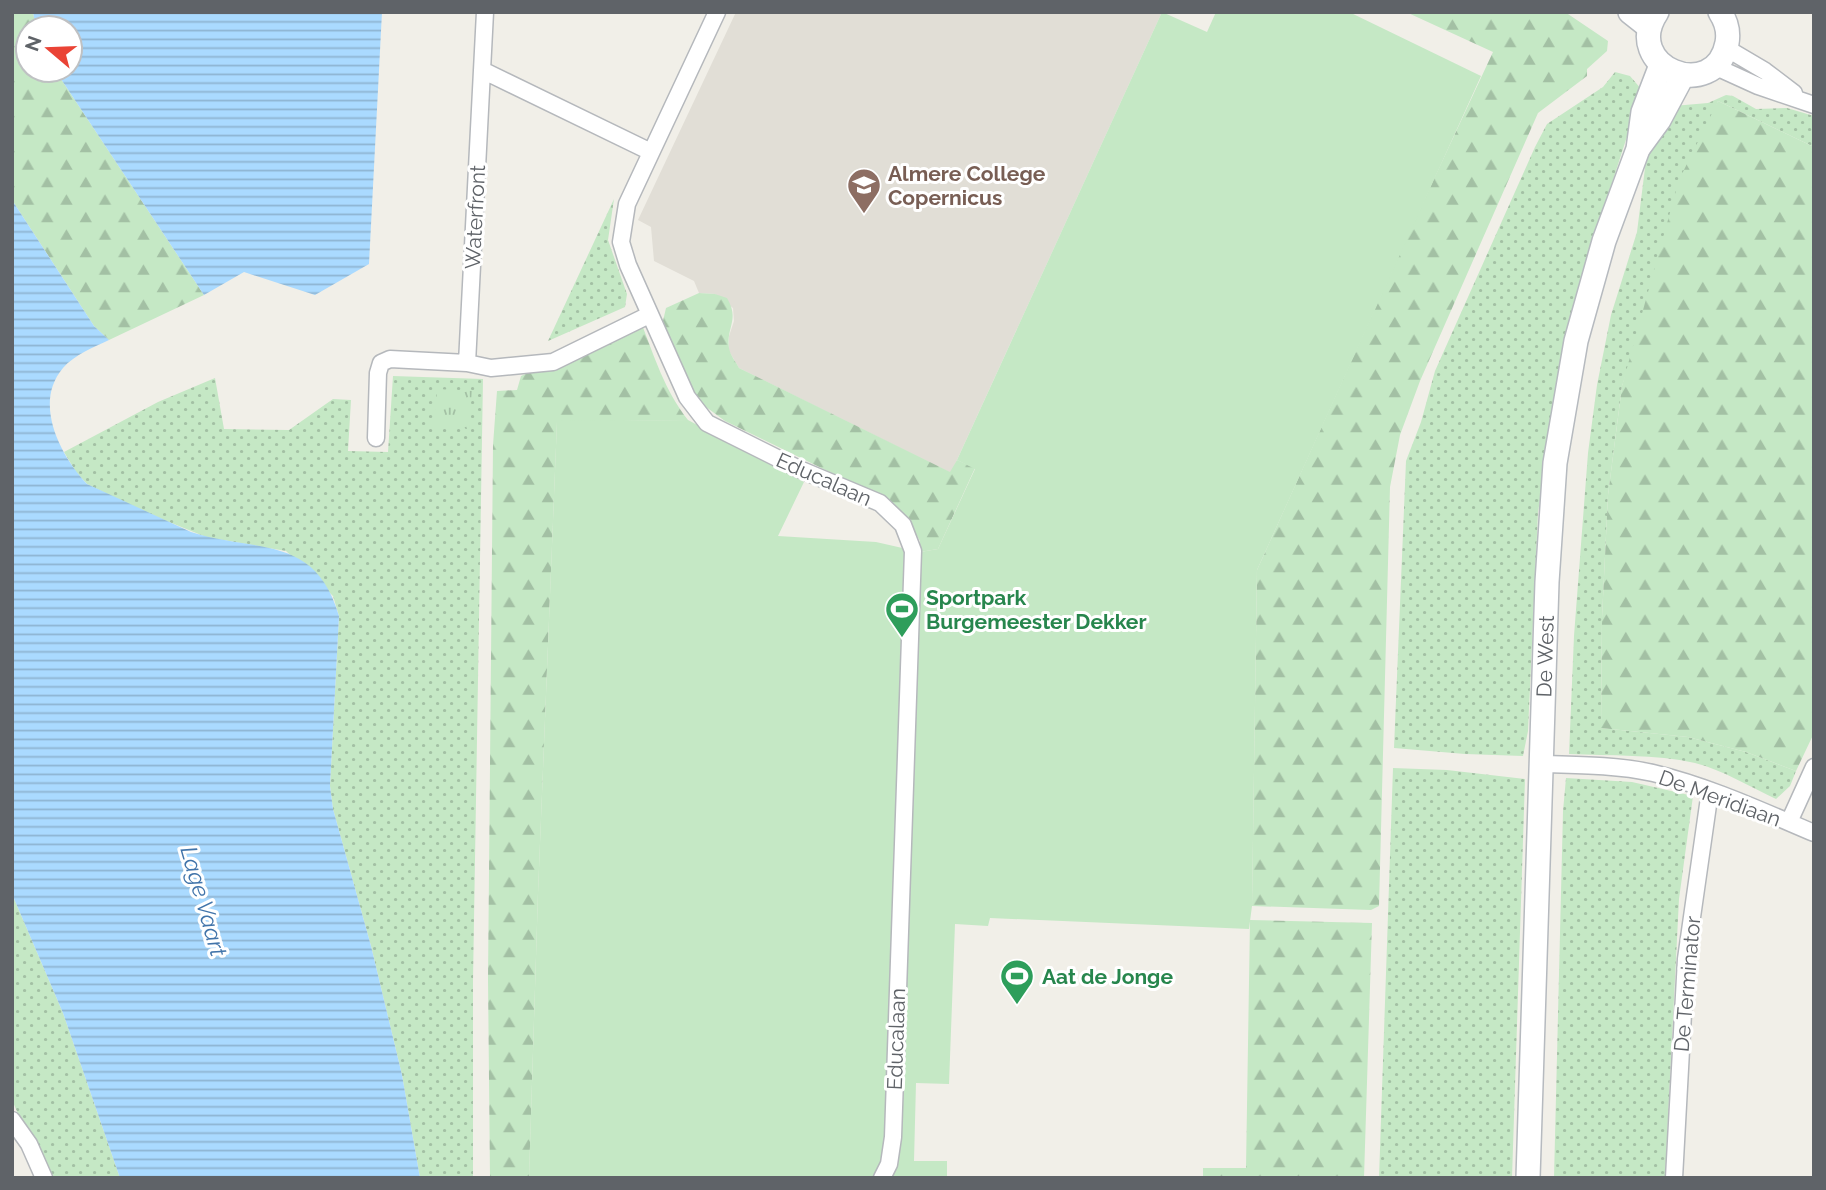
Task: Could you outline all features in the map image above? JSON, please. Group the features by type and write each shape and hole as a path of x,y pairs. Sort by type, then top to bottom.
{"main road":[{"path":"1630,12 1653,20 1649,40 1653,54 1661,65 1671,72 1683,75 1705,72 1720,57 1727,27 1720,12"},
{"name":"De West","path":"1528,1178 1549,520 1555,463 1576,341 1604,241 1638,149 1643,112 1661,65"},
{"name":"De West","path":"1638,149 1659,120 1683,75"}],"street":[{"name":"Waterfront","path":"467,363 485,12"},
{"name":"Educalaan","path":"717,12 627,204 621,242 649,315 687,397 707,423 799,470 880,503 903,525 913,551 893,1137 888,1164 882,1178"},
{"path":"1720,57 1758,86 1809,103"},
{"path":"482,70 651,152"},
{"path":"376,438 377,373 381,363 390,359 467,363 491,368 553,362 649,315"},
{"name":"De Meridiaan","path":"1540,764 1584,765 1651,773 1710,791 1814,833"},
{"path":"1789,822 1814,767"},
{"name":"De Terminator","path":"1674,1178 1686,958 1710,791"},
{"path":"12,1120 29,1144 44,1178"}],"shaded area":[{"path":"736,12 1162,12 951,473 739,368 729,351 729,336 734,321 733,308 715,294 699,293 694,281 654,261 651,227 638,220"}],"green space":[{"path":"12,12 33,12 14,14 14,84 64,84 204,295 109,340 94,326 12,200"},
{"name":"Sportpark Burgemeester Dekker","path":"1162,12 1207,32 1216,12 1349,12 1481,76 1257,570 1252,906 1249,929 990,918 988,926 955,924 949,1084 916,1083 914,1161 947,1161 947,1178 529,1178 557,421 688,420 804,482 778,536 876,542 920,552 938,549 975,469 957,460"},
{"path":"1406,12 1565,12 1608,41 1607,51 1587,69 1587,76 1538,113 1420,381 1400,435 1390,487 1379,906 1371,910 1252,906 1257,570 1493,52"},
{"path":"1615,72 1630,76 1642,90 1584,270 1563,364 1538,512 1528,731 1523,756 1394,748 1406,461 1421,422 1435,371 1547,124 1603,87"},
{"path":"1726,95 1756,109 1787,108 1814,116 1814,147 1718,101 1622,386 1608,495 1602,618 1601,728 1688,737 1746,752 1796,771 1790,786 1776,799 1726,774 1695,763 1648,757 1569,754 1574,636 1588,453 1597,385 1611,315 1637,232 1646,160 1673,106 1708,103"},
{"path":"1718,101 1814,147 1814,733 1796,771 1746,752 1688,737 1601,728 1602,618 1608,495 1622,386 1679,180"},
{"path":"614,199 608,240 627,294 625,307 548,341"},
{"path":"699,293 727,298 733,318 729,348 739,368 950,472 957,460 975,468 938,549 920,552 920,541 908,520 852,483 725,421 706,407 688,387 662,325 666,308"},
{"path":"641,322 666,385 688,420 557,422 529,1178 490,1178 488,979 493,445 497,391 517,390 521,376"},
{"path":"393,376 483,379 473,980 473,1178 420,1178 402,1075 371,946 333,809 330,786 339,616 333,596 286,551 206,537 137,509 87,484 64,452 158,402 215,378 224,429 289,430 333,399 351,400 348,451 388,452"},
{"path":"437,389 472,391 469,429 435,427"},
{"path":"1393,768 1447,770 1525,779 1512,1178 1379,1178"},
{"path":"1566,778 1632,782 1693,796 1679,899 1665,1178 1554,1178"},
{"path":"12,894 63,1013 120,1178 46,1178 12,1100"},
{"path":"1250,920 1372,923 1364,1178 1203,1178 1203,1168 1246,1168"}],"water":[{"path":"382,12 369,264 315,295 244,272 204,295 64,84 84,84 84,14 33,14"},
{"name":"Lage Vaart","path":"12,200 94,326 109,340 68,363 54,382 50,397 54,428 77,472 87,484 191,532 260,546 298,558 315,571 328,589 339,616 330,786 333,809 371,946 402,1075 420,1178 120,1178 63,1013 12,894"}],"place":[{"name":"Almere College Copernicus","path":"864,215"},
{"name":"Sportpark Burgemeester Dekker","path":"902,639"},
{"name":"Aat de Jonge","path":"1017,1006"}]}
